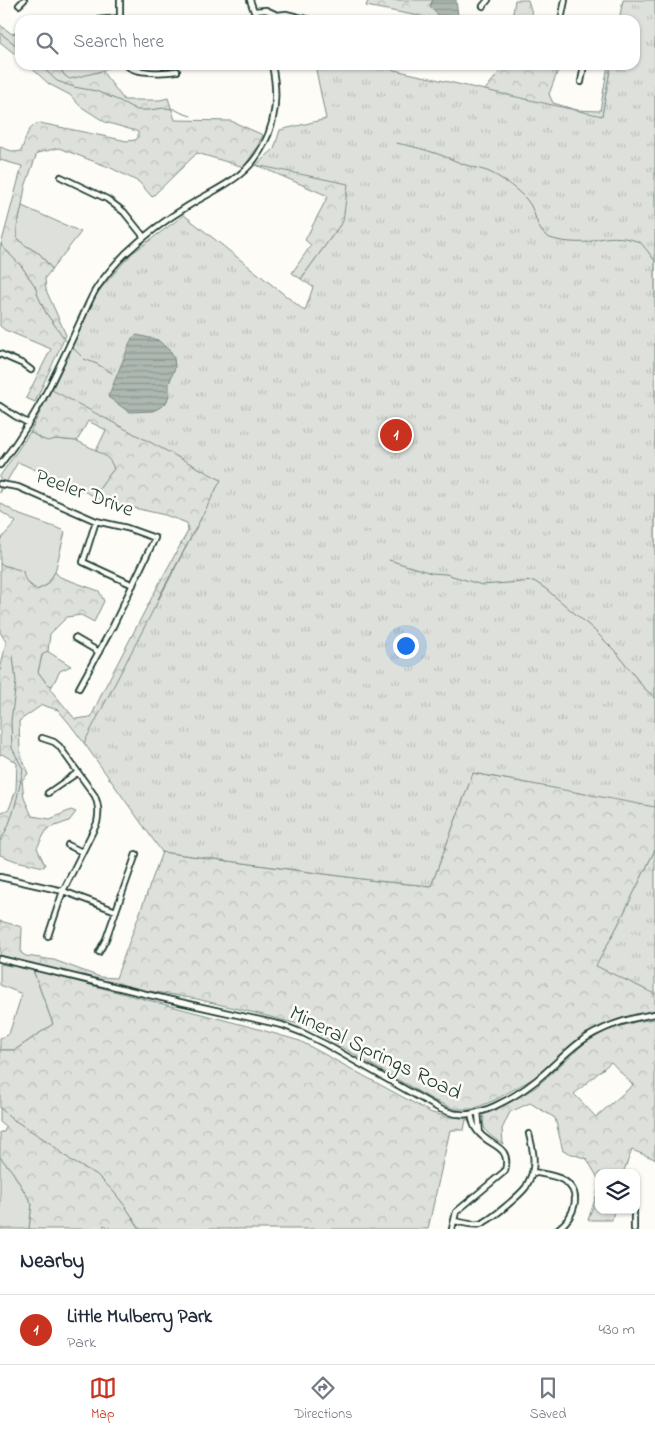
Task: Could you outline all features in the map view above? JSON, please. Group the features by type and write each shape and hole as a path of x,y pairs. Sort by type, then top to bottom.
{"street":[{"path":"19,5 24,0"},
{"path":"120,0 120,15"},
{"path":"250,0 255,15"},
{"path":"483,6 488,0"},
{"path":"562,15 565,0"},
{"path":"254,11 266,10 277,15 290,15"},
{"path":"136,70 166,73 177,71"},
{"path":"0,465 49,387 98,286 113,267 144,237 184,208 229,183 242,173 264,146 274,117 276,89 273,70"},
{"path":"581,82 583,70"},
{"path":"61,178 112,202 124,212 144,237"},
{"path":"0,354 23,364 31,370"},
{"path":"0,406 28,423"},
{"name":"Peeler Drive","path":"0,484 18,487 96,521 127,528 155,538 133,586"},
{"path":"79,688 133,586 83,562 96,521"},
{"path":"75,638 98,652"},
{"path":"42,738 59,746 95,796 99,806 97,823 62,891 48,936"},
{"path":"48,793 77,772"},
{"path":"68,845 82,852"},
{"path":"99,952 106,939 136,854"},
{"path":"0,877 62,891 116,911"},
{"name":"Mineral Springs Road","path":"0,959 134,992 282,1025 325,1044 440,1109 458,1114 471,1114 504,1102 524,1090 588,1037 624,1021 655,1014"},
{"path":"478,1112 480,1134"},
{"path":"452,1229 456,1212 505,1171 507,1162 506,1155 501,1149 480,1134 474,1127 471,1114"},
{"path":"454,1221 474,1225 482,1224 520,1193 533,1172 534,1162 529,1134"},
{"path":"533,1172 562,1179 574,1191 574,1208 569,1219 558,1229"},
{"path":"634,1214 634,1229"}],"green space":[{"path":"433,0 430,5 439,15 413,15 366,6 368,1"},
{"path":"515,0 528,0 532,15 513,15"},
{"path":"623,0 655,0 655,807 473,773 431,886 377,881 162,852 84,743 221,480 52,390 97,293 131,254 184,215 305,311 313,287 301,279 343,221 348,184 256,165 274,149 280,130 326,119 316,70 395,70 602,116 610,70 640,70 640,15 620,15"},
{"path":"655,0 655,850 597,965 655,994 655,1010 625,1017 582,1035 534,1078 495,1100 473,1109 454,1109 433,1100 305,1026 197,999 114,985 0,955 0,921 22,927 21,953 26,956 54,960 100,977 116,978 162,852 377,881 431,886 473,773 84,743 58,710 42,705 19,721 20,752 28,774 22,780 24,798 32,816 50,819 71,810 76,812 69,821 47,829 37,848 45,865 44,867 16,861 0,855 0,813 9,809 16,790 17,763 2,754 0,755 0,671 6,642 0,632 0,564 23,571 27,582 37,590 47,585 55,572 60,577 99,591 104,601 94,622 81,615 67,617 50,634 48,652 42,655 38,672 47,684 52,686 50,689 75,719 91,717 188,531 187,523 165,515 103,501 94,496 114,469 108,458 96,451 106,430 88,421 77,441 56,439 48,441 30,432 52,389 222,480 305,312 343,221 301,279 292,273 311,245 305,240 328,196 256,165 484,91 501,70 558,70 549,94 553,103 577,110 600,111 607,70 610,70 602,116 632,70 640,70 640,15"},
{"path":"0,25 12,34 15,33 15,54 0,42"},
{"path":"34,70 62,70 66,77 70,79 102,71 124,100 160,100 168,98 175,120 231,121 263,135 244,167 197,153 152,197 139,182 111,168 59,148 37,153 25,187 17,227 17,237 23,244 40,254 52,269 45,278 46,290 66,335 35,402 26,398 51,349 5,330 0,326 0,249 22,166 0,160 0,147 15,152 21,151 29,131 40,123 127,141 138,138 138,132 105,122 80,106 70,95 49,84"},
{"path":"62,70 104,70 70,80"},
{"path":"22,206 81,232 52,269 40,254 23,244 17,237 17,227"},
{"path":"30,432 42,439 77,441 102,453 111,461 114,469 94,496 18,462 0,493 0,476"},
{"path":"0,503 20,515 65,532 55,572 47,585 37,590 10,568 0,564 0,540 16,522 0,511"},
{"path":"47,651 71,666 60,671 52,686 48,685 38,672 42,655"},
{"path":"655,850 655,994 596,966"},
{"path":"0,964 33,970 53,1024 15,1050 0,1050 0,1038 9,1034 22,994 0,985"},
{"path":"33,970 300,1041 432,1113 448,1117 465,1118 476,1116 507,1104 536,1087 586,1042 608,1030 635,1022 655,1019 655,1159 632,1150 625,1169 595,1169 595,1173 587,1159 563,1151 555,1118 530,1103 510,1112 502,1129 503,1144 486,1130 484,1127 484,1117 466,1120 464,1130 450,1130 428,1229 111,1229 104,1225 103,1229 29,1229 32,1204 12,1171 0,1157 0,1132 4,1132 6,1127 0,1122 0,1050 15,1050 53,1024","holes":["611,1062 633,1085 596,1117 574,1094"]},
{"path":"0,1157 12,1171 32,1204 29,1229 0,1229"},
{"path":"595,1200 595,1214 613,1214 612,1220 588,1220"}],"shaded area":[{"path":"433,0 456,0 458,15 438,15 430,7"},
{"path":"137,335 158,340 170,351 174,358 175,367 169,384 167,401 154,411 129,412 108,397 132,338"}],"waterway":[{"path":"0,33 15,44"},
{"path":"45,70 57,81 74,87 96,91 137,110 174,109 191,116"},
{"path":"396,143 420,148 497,176 527,200 541,231 550,238 579,242 609,238 631,239 641,243 655,261"},
{"path":"0,244 22,267 35,286 46,313 67,342"},
{"path":"73,348 84,359 112,373"},
{"path":"389,560 431,573 446,574 482,585 534,581 592,628 617,653 643,687 655,698"},
{"path":"0,841 12,816 23,769 12,748 11,721 16,682 13,656"},
{"path":"0,1108 14,1120 50,1143 73,1162 96,1174 113,1191 140,1229"}],"place":[{"name":"Little Mulberry Park","path":"396,435"}]}
